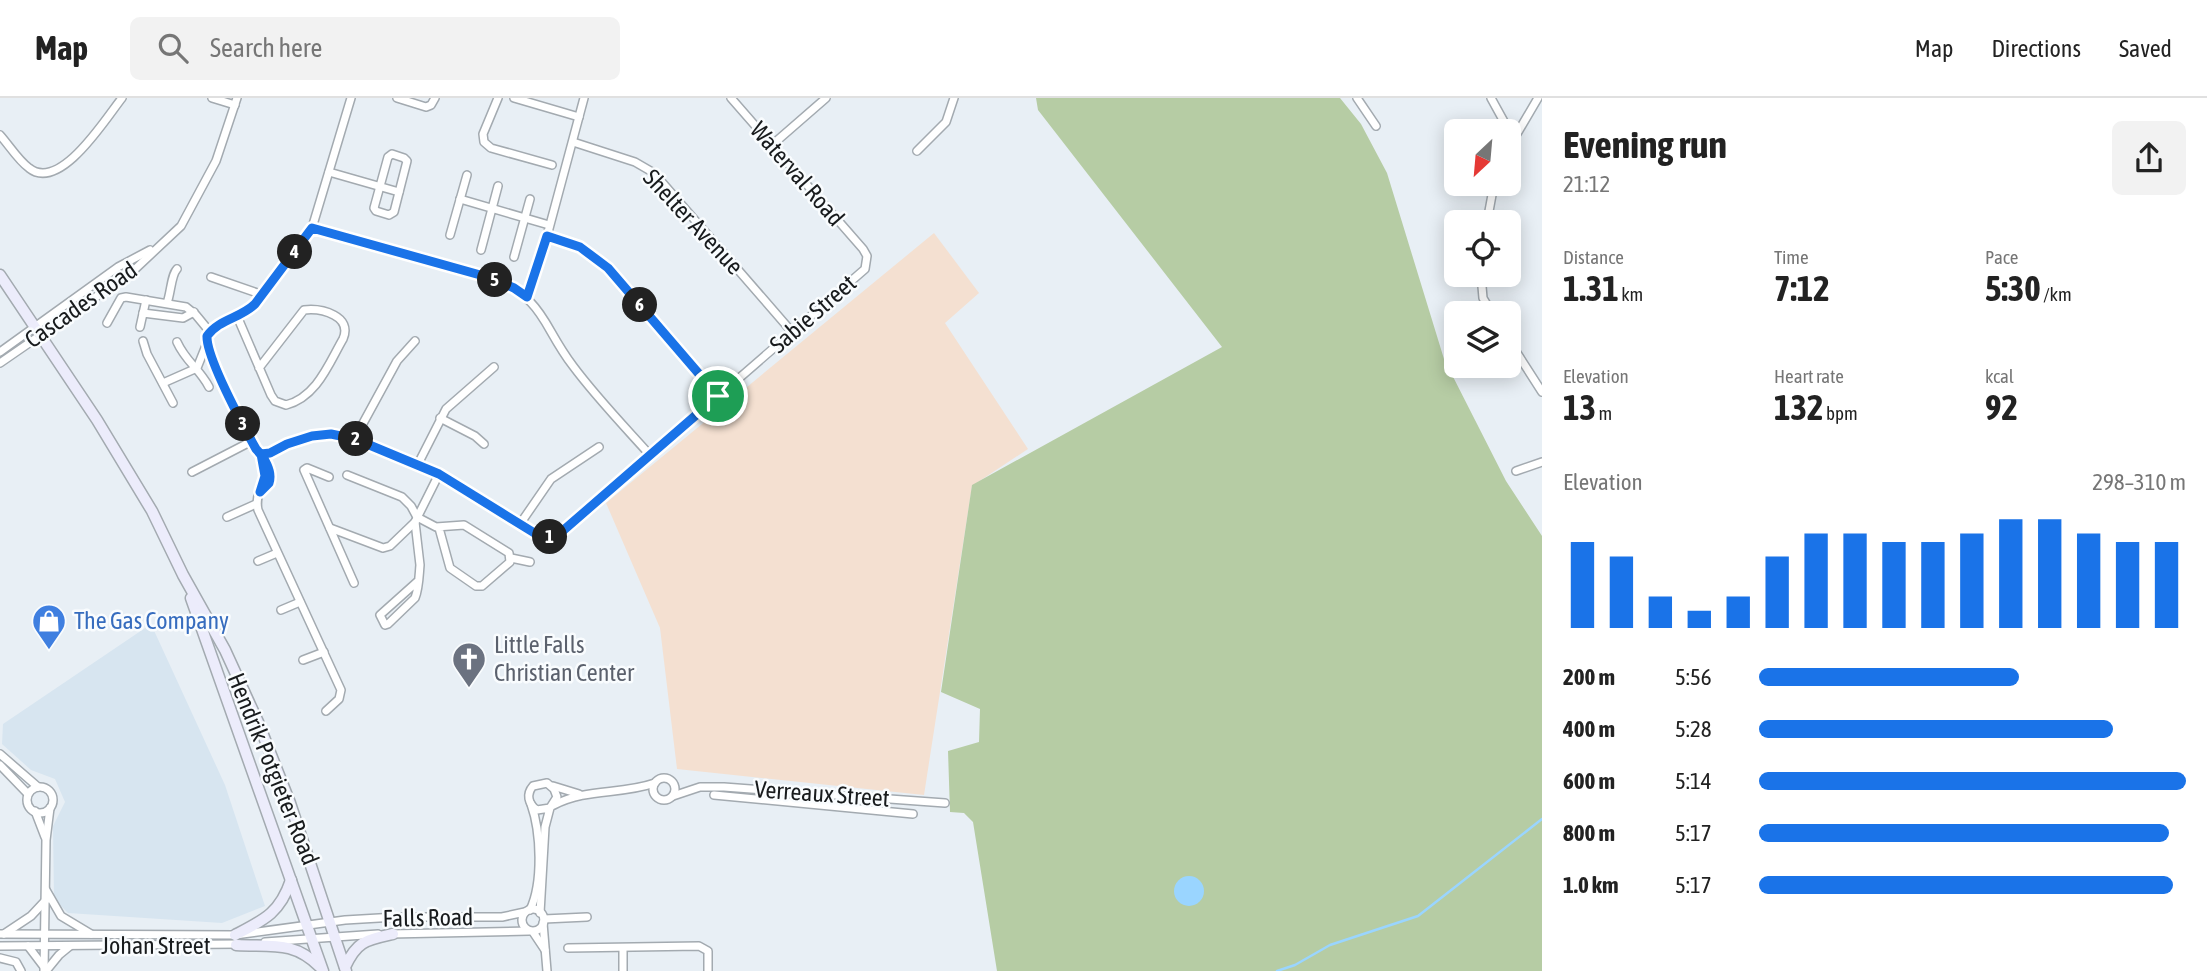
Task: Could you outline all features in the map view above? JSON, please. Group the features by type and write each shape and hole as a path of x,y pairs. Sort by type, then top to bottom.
{"main road":[{"name":"Hendrik Potgieter Road","path":"0,275 97,420 152,511 183,575 225,650 258,722 290,803 345,969"},
{"name":"Hendrik Potgieter Road","path":"183,575 323,970"},
{"path":"235,939 272,913 286,896 291,880"},
{"path":"345,969 355,949 363,942 393,934"},
{"path":"235,939 292,948 307,955 323,970"}],"street":[{"path":"0,135 29,169 37,172 55,170 69,163 122,98"},
{"path":"212,98 236,101"},
{"path":"163,383 197,368 210,332 219,324 247,312 263,295 312,228 351,98"},
{"path":"397,98 426,107 431,105 435,98"},
{"path":"498,98 483,134 484,142 491,148 552,165"},
{"path":"514,98 579,117"},
{"path":"527,297 547,236 584,98"},
{"name":"Waterval Road","path":"730,98 863,249"},
{"path":"772,145 826,98"},
{"path":"917,151 946,122 954,98"},
{"path":"1357,98 1376,126"},
{"path":"1491,98 1503,119"},
{"path":"1521,125 1538,98"},
{"name":"Cascades Road","path":"0,352 132,272 181,226 216,161 236,101"},
{"name":"Shelter Avenue","path":"573,142 635,162 653,173 792,332"},
{"path":"389,155 407,161 399,192 392,214 376,211 374,208 389,155"},
{"path":"329,172 399,192"},
{"path":"450,235 467,175"},
{"path":"481,250 498,186"},
{"path":"460,199 549,225"},
{"path":"514,257 530,199"},
{"path":"312,228 491,278 514,288 538,309 570,363 650,455"},
{"path":"547,236 580,247 608,268 718,396"},
{"name":"Cascades Road","path":"0,363 37,330 118,267 160,245"},
{"name":"Sabie Street","path":"261,454 312,436 331,434 355,439 439,474 545,537 558,535 865,269 867,256 863,249"},
{"path":"167,303 172,291 173,273 177,269"},
{"path":"211,277 263,295"},
{"path":"107,323 123,297 180,305 194,312 210,332"},
{"path":"140,327 146,300"},
{"path":"237,316 259,368 275,401 280,404 291,404 310,393 343,339 347,331 346,324 342,318 310,309 304,310 259,368"},
{"path":"143,313 183,318 194,312"},
{"path":"143,341 173,403"},
{"path":"355,439 397,361 415,341"},
{"path":"177,342 186,359 197,368 209,387"},
{"path":"207,343 229,397 265,463 265,476 256,504 342,693 326,711"},
{"path":"1521,359 1542,392"},
{"path":"418,464 440,418 455,399 494,367"},
{"path":"440,418 475,436 484,444"},
{"path":"192,472 252,441"},
{"path":"520,524 551,479 599,447"},
{"path":"1516,471 1542,462"},
{"path":"329,477 305,468 354,583"},
{"path":"330,528 383,548 390,546 416,520 439,474"},
{"path":"347,475 402,497 411,506 416,520 420,565 418,581 412,603 385,625 380,615 418,581"},
{"path":"227,517 256,504"},
{"path":"416,520 439,528 464,525 509,553 511,558"},
{"path":"439,528 450,568 476,586 482,586 508,564 511,558"},
{"path":"258,561 277,553"},
{"path":"511,558 530,562"},
{"path":"281,610 300,602"},
{"path":"303,660 324,652"},
{"path":"0,754 38,787 46,788 53,801 46,841 45,970"},
{"path":"0,765 28,794 29,806 35,811 46,841"},
{"path":"530,804 537,810 552,807 580,794 626,790 661,779 671,782 675,788 673,796 665,800 626,790"},
{"path":"546,951 522,924 522,917 536,892 538,828 529,794 533,786 542,782 580,794"},
{"name":"Verreaux Street","path":"671,782 700,787 724,786 945,803"},
{"path":"655,783 652,788 656,797"},
{"path":"547,971 542,918 543,849 556,793 551,785"},
{"path":"28,794 38,787"},
{"name":"Verreaux Street","path":"673,796 700,787"},
{"path":"714,795 913,814"},
{"path":"35,811 43,812 50,808"},
{"path":"46,890 61,916 92,935"},
{"path":"1,934 31,916 46,900"},
{"path":"527,911 542,918 587,917"},
{"name":"Falls Road","path":"306,925 396,918 502,917 527,911"},
{"path":"462,918 462,931"},
{"path":"531,931 540,929 542,918"},
{"name":"Johan Street","path":"1,934 235,939 306,925"},
{"name":"Falls Road","path":"311,937 531,931"},
{"name":"Johan Street","path":"0,946 311,937"},
{"path":"28,946 45,970"},
{"path":"45,970 70,946"},
{"path":"568,948 699,946 708,951 708,971"},
{"path":"623,948 623,971"},
{"path":"0,958 16,962 21,971"}],"shaded area":[{"path":"934,233 979,293 945,323 1028,449 972,486 924,795 677,769 660,628 606,503"},
{"path":"151,624 225,785 265,906 222,923 68,913 54,899 53,826 65,802 55,779 31,770 2,744 3,724"}],"green space":[{"path":"1036,98 1340,98 1361,124 1387,173 1444,359 1444,378 1454,378 1506,481 1542,536 1542,971 997,971 973,822 964,813 950,812 948,751 979,742 980,709 941,692 972,485 1222,347 1038,110"}],"water":[{"path":"1189,876 1200,880 1204,891 1200,902 1189,906 1178,902 1174,891 1178,880"}],"waterway":[{"path":"1277,971 1295,965 1330,945 1418,916 1542,819"}],"place":[{"name":"The Gas Company","path":"49,651"},
{"name":"Little Falls Christian Center","path":"469,689"}],"route":[{"path":"718,396 558,535 545,537 427,468 355,439 331,434 312,436 261,454 265,463 265,476 260,492 269,483 271,473 261,454 256,449 229,397 209,351 207,336 219,324 247,312 255,304 312,228 491,278 527,297 547,236 580,247 608,268 718,396"}]}
